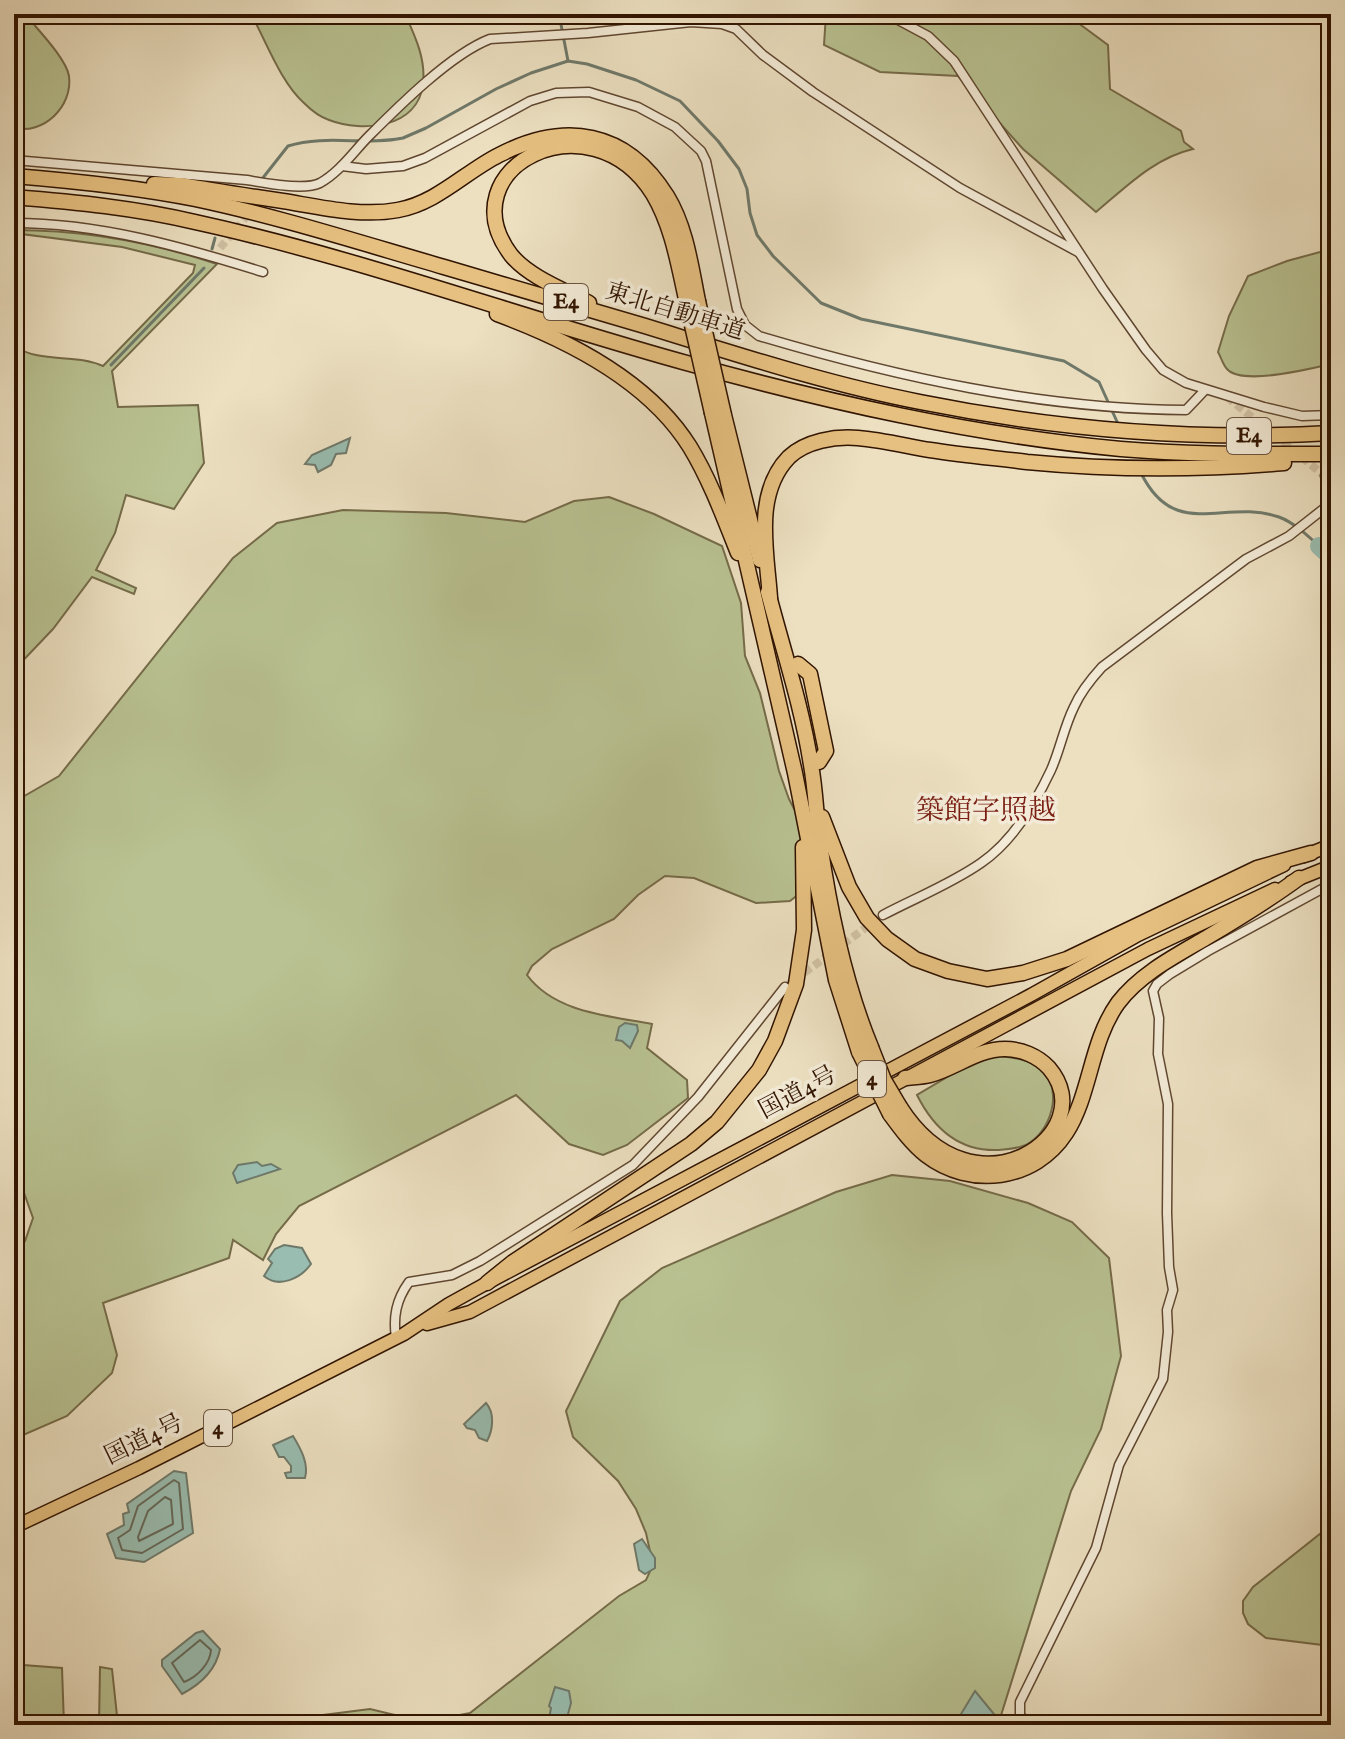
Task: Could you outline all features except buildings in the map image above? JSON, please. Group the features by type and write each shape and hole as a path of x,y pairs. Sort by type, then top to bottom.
{"highway":[{"path":"18,177 181,185 360,212 399,210 434,197 497,156 532,141 565,134 596,138 620,149 647,169 668,198 687,250 692,300"},
{"path":"622,319 536,275 513,258 504,243 497,226 499,194 506,177 527,157 556,147 582,146 608,155 634,171 663,213 692,300 718,414 755,607 799,789 836,980 895,1111 926,1155 947,1168 985,1177 1026,1168 1048,1154 1066,1134 1079,1105 1093,1055 1118,1003 1145,976 1267,902 1299,878"},
{"name":"東北自動車道","path":"18,177 110,185 258,214 753,360 918,402 1109,430 1214,436 1331,433"},
{"name":"東北自動車道","path":"14,197 118,208 194,221 396,276 681,361 828,400 952,426 1120,449 1176,460"},
{"path":"396,276 514,320 612,371 639,391 690,446 731,536 755,607"},
{"path":"718,414 816,769"},
{"path":"770,598 764,527 767,497 777,474 791,456 821,440 857,438 1032,462 1121,466 1176,460 1240,467 1331,456"},
{"path":"784,646 798,664 816,769 819,842 865,1049"},
{"path":"817,800 849,887 867,918 887,939 915,959 948,971 987,979 1023,973 1067,959 1257,868 1311,853"},
{"path":"487,1283 513,1262 691,1144 724,1114 759,1070 788,1011 802,952 804,813"},
{"name":"国道4号","path":"14,1527 139,1468 420,1326 449,1304 487,1283 1031,995 1138,935 1331,845"},
{"name":"国道4号","path":"420,1326 470,1312 1148,949 1331,866"},
{"path":"895,1111 943,1153 974,1164 995,1165 1030,1152 1045,1141 1060,1113 1061,1095 1055,1076 1041,1060 1025,1052 1007,1049 981,1052 931,1075 905,1078"}],"street":[{"path":"887,14 928,36 954,61 1078,252 1163,370 1205,390 1302,416 1331,415"},
{"path":"14,160 272,184 318,184 342,166 369,135 440,71 477,44 490,39 691,22 722,24 736,29 763,55 813,92 948,180 1078,252"},
{"path":"342,166 387,168 425,158 544,95 589,92 629,104 675,127 701,151 709,168 729,282 737,309 745,325 759,336 903,375 1096,406 1186,410 1205,390"},
{"path":"266,194 272,184"},
{"path":"14,223 67,225 138,237 218,253 263,272"},
{"path":"883,915 971,870 1002,845 1038,795 1079,697 1102,667 1246,559 1289,536 1331,503"},
{"path":"1028,1725 1020,1715 1020,1702 1096,1548 1119,1465 1163,1379 1167,1310 1173,1290 1167,1213 1168,1104 1158,1054 1159,1018 1153,991 1157,984 1195,958 1331,884"},
{"path":"396,1338 393,1321 400,1294 409,1282 452,1275 480,1261 633,1165 698,1097 785,987"}],"green space":[{"path":"14,14 25,14 57,52 69,76 69,87 61,108 45,123 25,129 14,128"},
{"path":"251,14 405,14 423,66 419,99 400,118 372,126 343,124 322,117 307,106 288,84"},
{"path":"826,14 1066,14 1108,45 1110,89 1181,131 1184,142 1193,149 1153,166 1096,212 1023,149 958,76 880,72 824,45"},
{"path":"14,230 66,232 117,239 167,249 217,264 112,371 118,407 198,405 204,463 174,509 126,495 115,533 96,570 136,588 134,594 92,577 53,629 14,670 14,346 35,355 81,360 103,366 193,273 195,265 122,247 14,233"},
{"path":"1331,249 1331,364 1261,376 1235,374 1227,369 1218,352 1229,316 1248,276"},
{"path":"609,497 722,546 741,603 745,656 760,693 779,771 789,799 812,843 809,886 790,901 756,903 694,878 665,876 638,895 614,919 552,949 532,966 527,975 552,998 568,1005 601,1015 652,1024 647,1048 687,1080 688,1098 627,1145 603,1155 569,1144 516,1095 299,1206 276,1234 263,1260 233,1240 229,1258 103,1303 117,1355 112,1373 67,1416 14,1439 14,1243 25,1241 33,1218 14,1165 14,802 59,776 233,558 277,523 343,510 446,513 525,522 574,501"},
{"path":"993,1055 1035,1065 1050,1082 1053,1104 1050,1116 1038,1136 1022,1146 985,1150 960,1142 940,1128 917,1095 966,1066"},
{"path":"892,1175 950,1181 1028,1203 1072,1222 1109,1258 1121,1356 1101,1429 1071,1491 998,1725 306,1725 323,1715 370,1709 424,1722 470,1713 619,1596 646,1580 653,1565 646,1533 636,1509 618,1481 573,1437 566,1411 620,1301 662,1268 836,1192"},
{"path":"1331,1520 1331,1646 1266,1638 1248,1624 1243,1613 1243,1601 1253,1587 1321,1533"},
{"path":"14,1660 23,1665 62,1668 64,1725 14,1725"},
{"path":"100,1667 112,1669 118,1725 99,1725"}],"water":[{"path":"350,438 346,453 336,454 331,465 318,472 315,465 305,464 312,455"},
{"path":"625,1023 637,1025 638,1031 630,1048 616,1040 619,1027"},
{"path":"257,1162 280,1169 237,1183 233,1173 238,1165"},
{"path":"284,1245 302,1248 311,1264 302,1274 276,1282 264,1276 272,1263 268,1259 275,1249"},
{"path":"486,1403 492,1422 487,1441 464,1424"},
{"path":"293,1436 305,1462 305,1478 287,1478 285,1473 291,1472 291,1466 284,1457 279,1457 273,1445"},
{"path":"174,1471 186,1473 193,1533 144,1562 116,1558 107,1534 124,1525 123,1514 129,1512 127,1504"},
{"path":"642,1539 655,1558 655,1568 645,1574 639,1570 634,1544"},
{"path":"203,1631 220,1649 218,1657 207,1676 182,1694 162,1666 162,1660 196,1633"},
{"path":"555,1687 569,1691 571,1703 565,1725 548,1725 549,1706"},
{"path":"975,1691 1003,1725 965,1725 958,1719"}],"waterway":[{"path":"559,14 568,61"},
{"path":"262,179 288,146 317,141 403,138 531,73 568,61 587,64 636,80 680,101 718,141 739,169 747,189 757,235 773,256 821,303 861,319 1064,361 1099,382 1119,426"},
{"path":"212,249 215,238"},
{"path":"111,365 204,268"},
{"path":"1141,473 1154,494 1169,506 1202,514 1259,512 1279,517 1295,525 1319,546"},
{"path":"1319,546 1331,557"}],"tunnel":[{"path":"220,248 252,210"},
{"path":"1227,397 1325,476"},
{"path":"785,987 883,915"}],"district":[{"name":"築館字照越","path":"986,811"}]}
